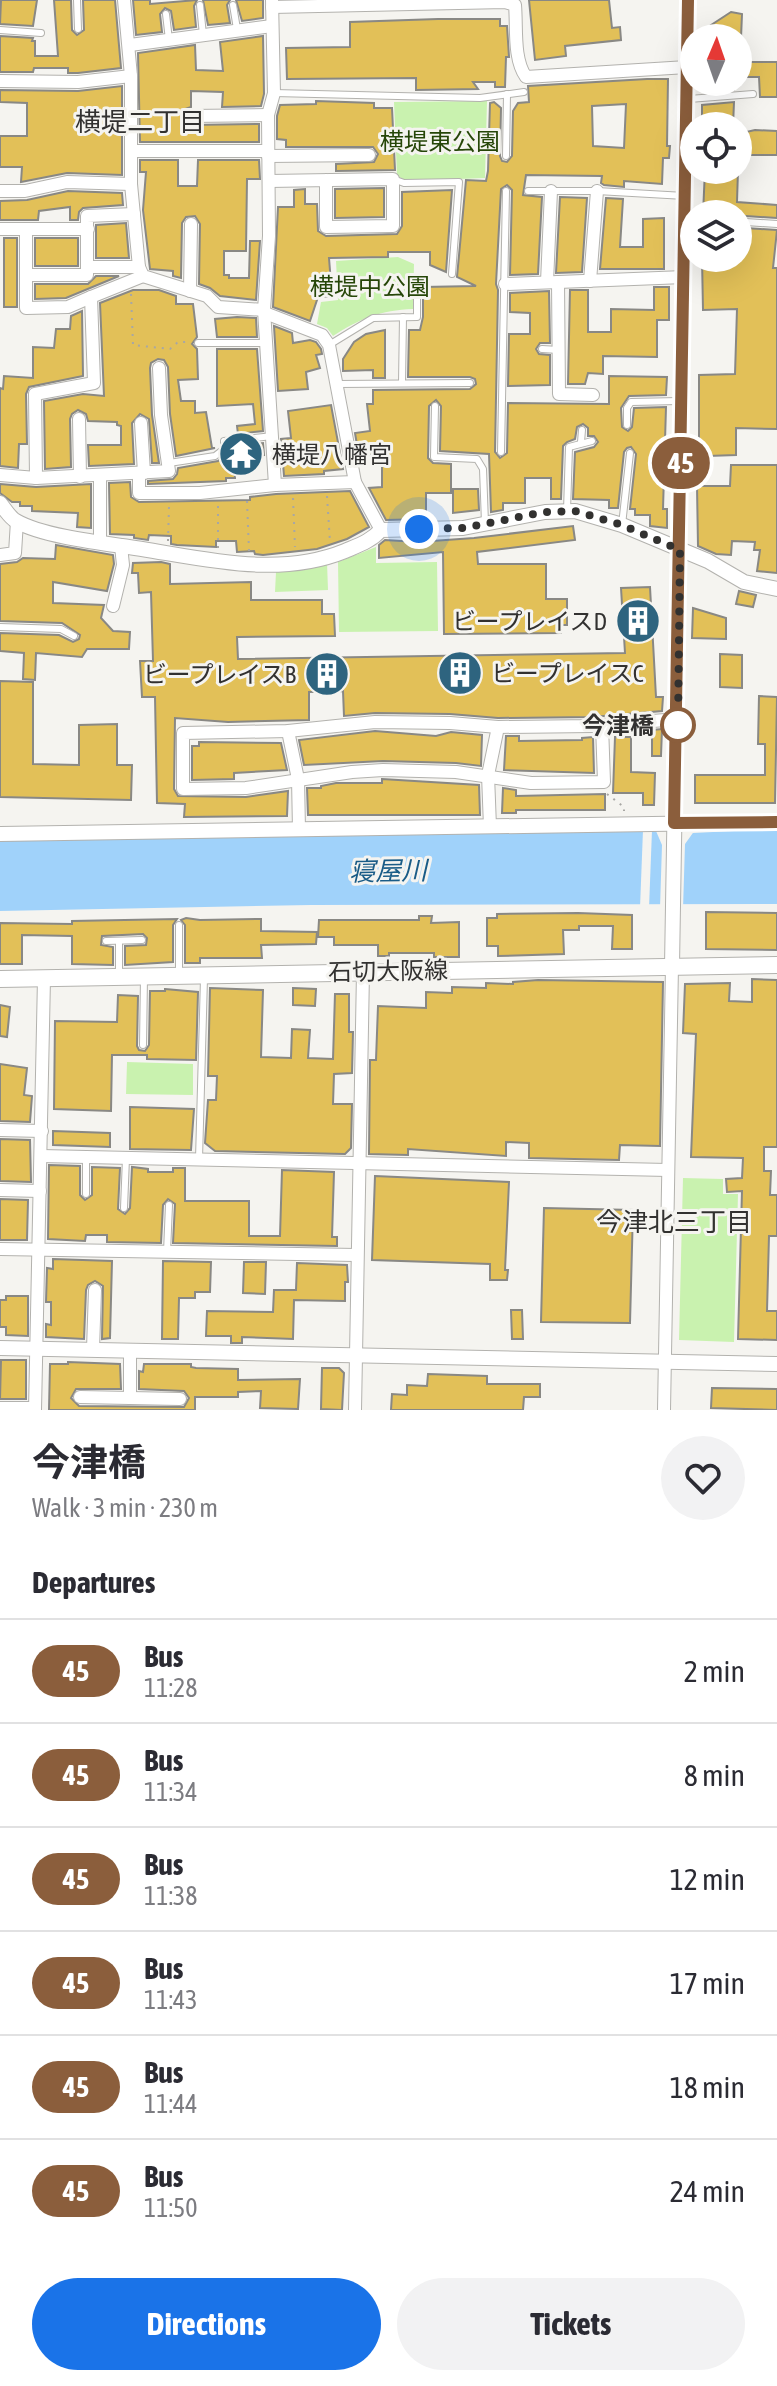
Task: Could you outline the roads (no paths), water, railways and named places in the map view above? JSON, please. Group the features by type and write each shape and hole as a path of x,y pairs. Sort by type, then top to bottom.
{"main road":[{"name":"石切大阪線","path":"0,979 777,965"}],"street":[{"path":"124,0 130,45 131,184 137,274"},
{"path":"688,0 688,24"},
{"path":"275,485 265,312 268,115 274,93 272,3 505,2 515,5 519,54 526,77 680,67"},
{"path":"130,45 272,26"},
{"path":"0,81 67,82 131,76"},
{"path":"664,1410 687,99"},
{"path":"190,116 268,115"},
{"path":"131,151 369,155"},
{"path":"269,181 326,180 393,179 393,226 326,227 326,180"},
{"path":"0,191 25,191 67,182 131,184"},
{"path":"551,191 559,394 593,395"},
{"path":"590,281 597,191"},
{"path":"26,275 87,275 87,216 134,214"},
{"path":"190,291 191,224"},
{"path":"0,229 88,229"},
{"path":"26,229 26,308 68,307 137,274"},
{"path":"87,267 137,274 207,296 218,307 265,312 322,335 329,345 355,482 381,530"},
{"path":"505,284 684,277"},
{"path":"36,478 35,394 94,383 91,297"},
{"path":"0,475 80,477 169,471 161,415 159,368"},
{"path":"79,419 80,477"},
{"path":"141,423 139,493 169,494 355,482"},
{"path":"100,476 100,543"},
{"path":"0,503 17,521 100,543 249,565 295,563 331,556 372,540 381,530 463,528 545,512 567,511 595,515 622,525 708,561 744,582 777,589"},
{"path":"0,555 15,553 17,521"},
{"path":"113,606 123,565 121,546"},
{"path":"602,725 604,782 531,783 434,770 383,770 246,788 183,789 183,733 288,731 375,722 498,727 602,725 678,719"},
{"path":"490,827 488,775 498,727"},
{"path":"288,731 298,779 299,830"},
{"path":"0,834 674,827 777,822"},
{"path":"355,1410 363,972"},
{"path":"0,1408 35,1409 44,978"},
{"path":"0,1130 42,1131"},
{"path":"41,1156 668,1170"},
{"path":"0,1190 40,1191"},
{"path":"0,1249 356,1255"},
{"path":"93,1349 95,1290"},
{"path":"0,1348 777,1364"},
{"path":"130,1350 130,1398"},
{"path":"80,1397 180,1399"}],"lane":[{"path":"77,0 78,29"},
{"path":"200,5 203,35"},
{"path":"233,5 237,31"},
{"path":"166,14 169,40"},
{"path":"0,30 41,33"},
{"path":"274,93 480,98 524,92"},
{"path":"506,156 507,94"},
{"path":"687,99 753,94"},
{"path":"393,179 404,183 459,182 452,274"},
{"path":"501,452 506,191"},
{"path":"528,191 685,196"},
{"path":"752,222 777,224"},
{"path":"329,345 373,318 417,317 417,278"},
{"path":"402,383 403,317"},
{"path":"198,343 267,343"},
{"path":"542,349 559,350"},
{"path":"336,384 470,383"},
{"path":"627,425 627,408 631,402 682,401"},
{"path":"435,406 434,457 477,459 483,469 485,524"},
{"path":"581,442 582,430"},
{"path":"169,463 215,456 224,449 224,441 273,436"},
{"path":"567,511 569,447 592,441"},
{"path":"622,525 630,453"},
{"path":"61,629 68,620"},
{"path":"0,627 61,629 74,636"},
{"path":"179,925 179,975"},
{"path":"106,941 142,940"},
{"path":"119,941 119,976"},
{"path":"199,1159 204,975"},
{"path":"143,1045 144,976"},
{"path":"86,1157 86,1194"},
{"path":"124,1208 126,1158"},
{"path":"167,1252 169,1205"}],"water":[{"name":"寝屋川","path":"777,829 777,904 311,905 0,911 0,841 654,831 693,833"}],"place":[{"name":"横堤八幡宮","path":"241,454"},
{"name":"ビープレイスD","path":"638,621"},
{"name":"ビープレイスC","path":"460,673"},
{"name":"ビープレイスB","path":"327,674"},
{"name":"今津橋","path":"678,725"}],"district":[{"name":"横堤二丁目","path":"140,122"},
{"name":"今津北三丁目","path":"674,1222"}],"park label":[{"name":"横堤東公園","path":"440,141"},
{"name":"横堤中公園","path":"370,286"}]}
